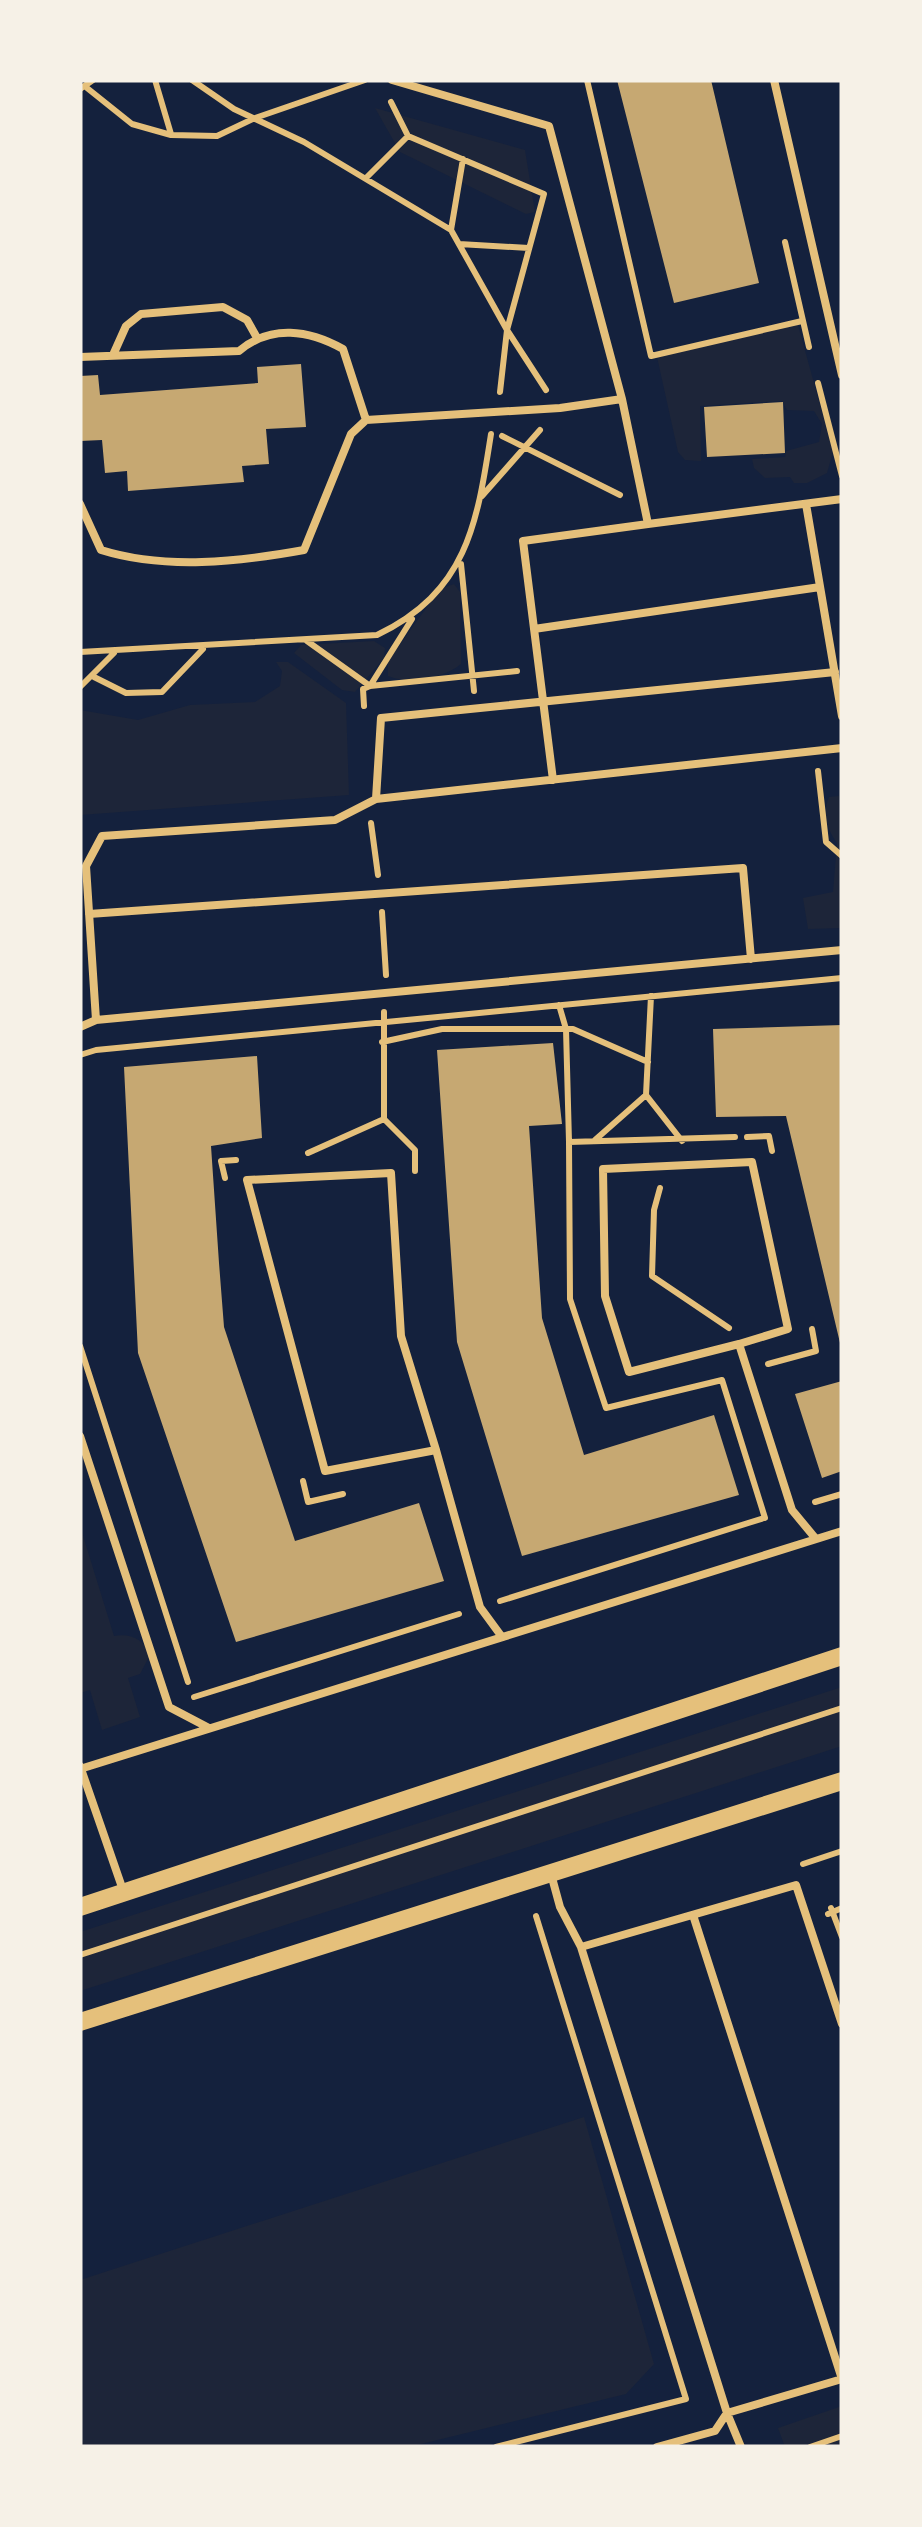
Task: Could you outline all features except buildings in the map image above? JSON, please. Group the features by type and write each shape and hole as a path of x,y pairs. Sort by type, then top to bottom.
{"street":[{"path":"80,1907 842,1656"},
{"path":"80,2022 842,1780"}],"lane":[{"path":"392,80 550,126 622,399 648,524"},
{"path":"774,80 842,375"},
{"path":"112,356 126,326 141,314 223,307 248,320 256,336"},
{"path":"80,357 239,351 256,336 314,333 344,349 366,420"},
{"path":"80,504 101,550 134,561 246,560 304,550 351,434 366,420 560,408 622,399"},
{"path":"553,780 522,540 842,499"},
{"path":"806,504 842,716"},
{"path":"534,629 820,587"},
{"path":"376,799 380,718 834,672"},
{"path":"96,1020 86,866 102,836 335,820 376,799 842,748"},
{"path":"89,914 743,868 751,958"},
{"path":"80,1027 96,1020 842,950"},
{"path":"752,1162 788,1329 738,1344 629,1372 606,1296 603,1169 752,1162"},
{"path":"436,1450 325,1471 247,1180 391,1173 401,1336 436,1450 480,1607 502,1637"},
{"path":"738,1344 792,1510 816,1538"},
{"path":"80,1436 169,1707 209,1728"},
{"path":"124,1893 81,1767 842,1530"},
{"path":"551,1874 560,1908 581,1947 726,2413 741,2447"},
{"path":"581,1947 796,1885 842,2024"},
{"path":"657,2447 715,2430 726,2413 842,2379 693,1915"}],"path":[{"path":"92,80 83,88 132,124 171,135 217,136 254,118 366,80"},
{"path":"155,80 171,135"},
{"path":"587,80 650,356 802,320"},
{"path":"387,94 408,136 544,194 507,330 560,408 482,497"},
{"path":"366,178 408,136"},
{"path":"451,230 463,159"},
{"path":"458,244 529,248"},
{"path":"492,431 645,507"},
{"path":"460,563 476,707"},
{"path":"307,642 370,686 412,618"},
{"path":"94,676 126,693 162,692 204,648"},
{"path":"80,687 115,652"},
{"path":"815,751 826,842 842,856"},
{"path":"80,1055 96,1050 842,978"},
{"path":"651,996 646,1095 683,1138"},
{"path":"559,1005 566,1029 570,1299 606,1408 722,1380 764,1518"},
{"path":"382,1022 384,1119 415,1150 416,1190"},
{"path":"382,1042 442,1029 566,1029 648,1062"},
{"path":"593,1142 646,1095"},
{"path":"338,1155 300,1157 384,1119"},
{"path":"570,1142 769,1136 773,1154"},
{"path":"683,1138 666,1166 654,1210 652,1276 670,1291 726,1322 738,1344"},
{"path":"396,1151 415,1150"},
{"path":"226,1180 221,1161 240,1160"},
{"path":"774,1380 768,1363 816,1351 808,1315"},
{"path":"80,1346 193,1698"},
{"path":"299,1464 308,1502 347,1493"},
{"path":"807,1486 812,1503"},
{"path":"497,1582 502,1600"},
{"path":"458,1596 462,1613"},
{"path":"80,1955 842,1708"},
{"path":"496,2447 686,2399 536,1916"},
{"path":"810,2447 842,2436"}],"shaded area":[{"path":"375,108 525,150 535,212 526,214 400,152"},
{"path":"798,325 833,452 827,473 807,483 794,483 790,477 765,478 754,468 752,459 785,457 786,451 819,442 822,424 814,411 787,410 782,401 700,406 701,461 685,460 678,452 657,357"},
{"path":"454,584 460,592 461,664 426,679 388,676 388,661 440,589"},
{"path":"374,641 385,648 384,658 355,692 342,690 294,653 301,645"},
{"path":"276,662 288,662 346,703 349,795 80,815 80,710 138,720 190,705 255,702 280,686 282,671"},
{"path":"839,796 842,928 808,929 803,898 833,892 837,843 828,827 826,809 829,797"},
{"path":"80,1526 114,1636 136,1638 150,1655 140,1674 128,1678 140,1717 102,1730 90,1690 80,1693"},
{"path":"842,1687 842,1746 80,1991 80,1932"},
{"path":"584,2117 654,2364 626,2394 409,2447 80,2447 80,2280"},
{"path":"842,2406 842,2447 785,2447 778,2428"}]}
